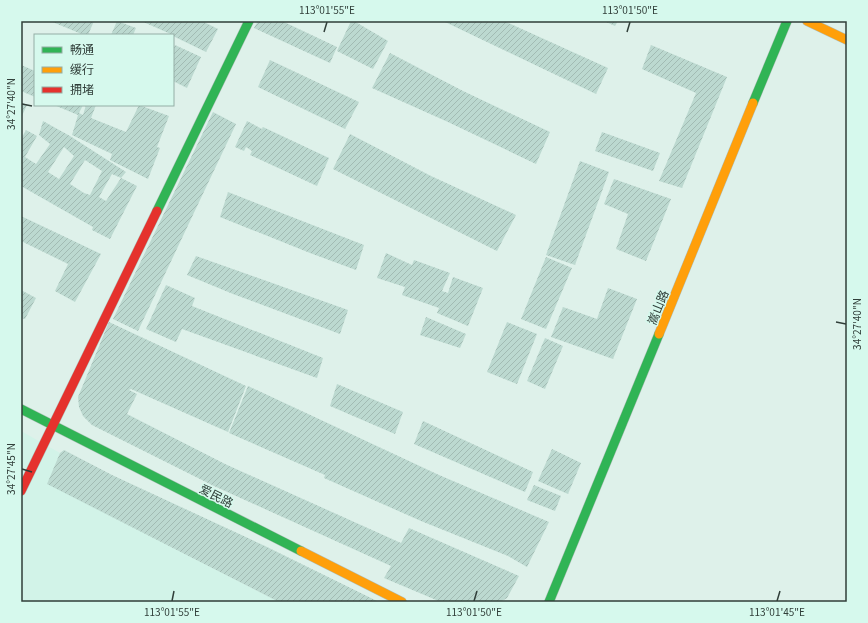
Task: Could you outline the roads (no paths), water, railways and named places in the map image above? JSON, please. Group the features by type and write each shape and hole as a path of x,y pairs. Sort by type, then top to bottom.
{"street":[{"path":"21,491 249,21"},
{"name":"嵩山路","path":"549,602 787,21"},
{"path":"807,21 847,40"},
{"name":"爱民路","path":"21,409 402,602"}]}
